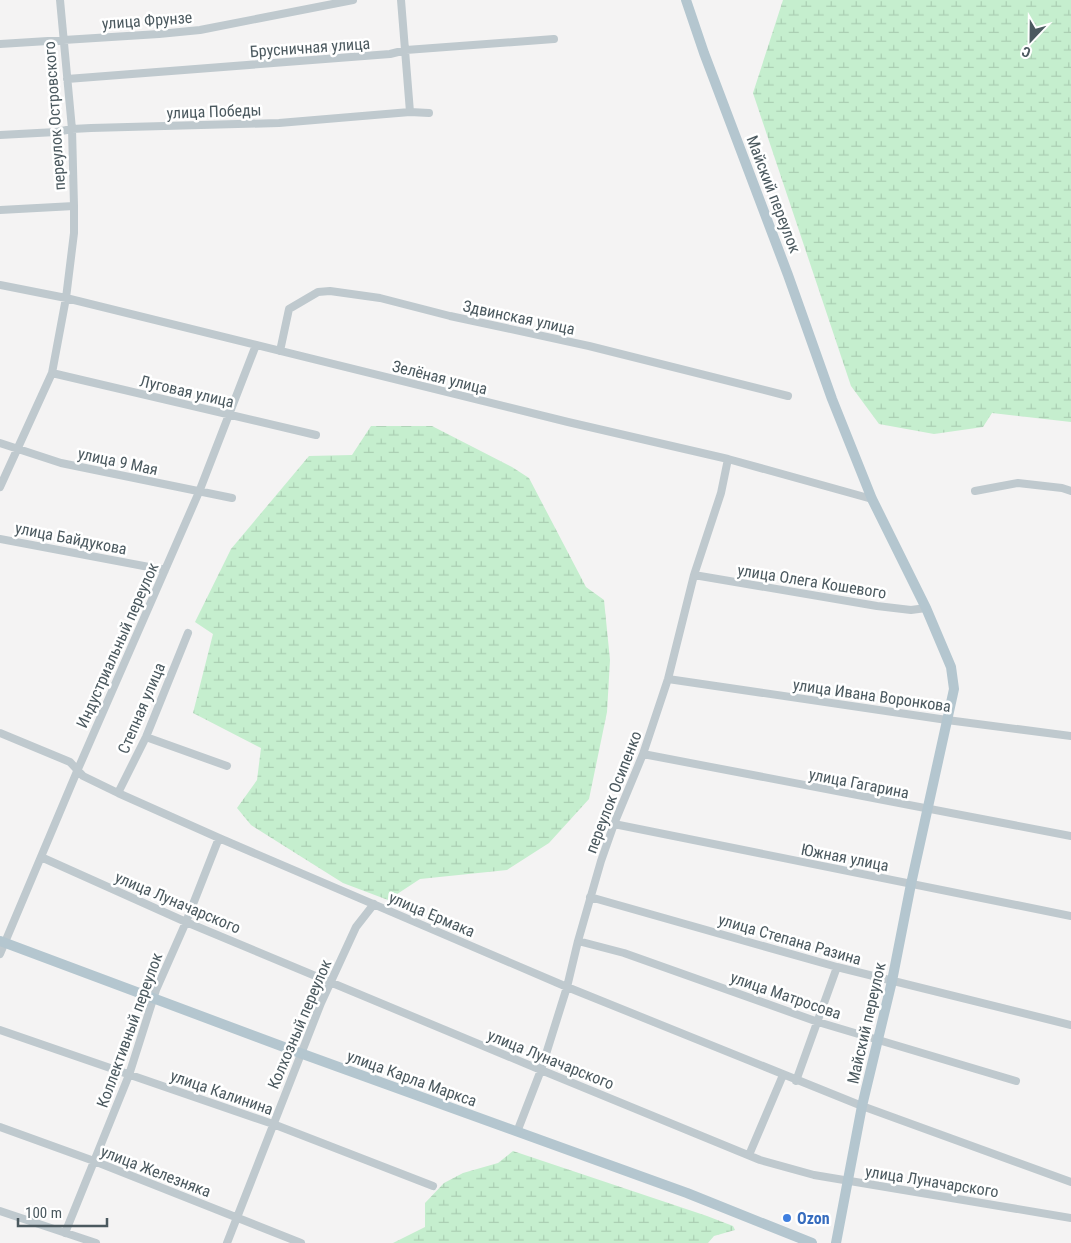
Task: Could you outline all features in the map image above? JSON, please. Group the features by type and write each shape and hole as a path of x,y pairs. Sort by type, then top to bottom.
{"main road":[{"name":"Майский переулок","path":"686,0 704,54 788,275 832,399 872,499 926,608 952,667 954,678 954,689 911,884 892,981 862,1106 836,1243"},
{"name":"улица Карла Маркса","path":"2,942 300,1053 687,1193 812,1243"}],"street":[{"name":"переулок Островского","path":"0,487 52,373 66,298 74,233 74,206 72,129 62,39 60,0"},
{"name":"улица Фрунзе","path":"0,44 200,30 353,0"},
{"path":"401,0 410,112"},
{"name":"Брусничная улица","path":"67,79 390,54 406,50 554,39"},
{"name":"улица Победы","path":"0,135 56,132 72,129 279,122 410,112 430,113"},
{"path":"0,210 74,206"},
{"name":"Зелёная улица","path":"0,285 66,298 568,422 728,459 872,499"},
{"name":"Здвинская улица","path":"280,351 289,310 318,292 330,291 380,298 450,316 589,346 788,396"},
{"name":"Индустриальный переулок","path":"0,954 2,942 41,857 199,492 256,346"},
{"name":"Луговая улица","path":"52,373 316,435"},
{"name":"улица 9 Мая","path":"0,443 61,463 232,498"},
{"name":"переулок Осипенко","path":"517,1132 541,1070 567,987 590,897 614,824 643,754 668,679 694,575 720,493 728,459"},
{"path":"975,491 1018,483 1062,488 1071,491"},
{"name":"улица Байдукова","path":"0,538 166,570"},
{"name":"улица Олега Кошевого","path":"694,575 877,606 911,610 926,608"},
{"name":"Степная улица","path":"118,793 146,738 188,633"},
{"name":"улица Ивана Воронкова","path":"668,679 946,720 1071,736"},
{"name":"улица Ермака","path":"0,733 70,762 78,769 82,776 118,793 567,987 796,1081 1071,1182"},
{"path":"146,738 227,766"},
{"name":"улица Гагарина","path":"643,754 927,810 1071,836"},
{"name":"Южная улица","path":"614,824 1071,916"},
{"name":"Коллективный переулок","path":"66,1233 129,1075 154,998 220,838"},
{"name":"улица Луначарского","path":"41,857 186,922 749,1155 814,1176 1071,1218"},
{"name":"улица Степана Разина","path":"590,897 837,967 1071,1025"},
{"name":"Колхозный переулок","path":"227,1243 300,1053 356,927 374,904"},
{"name":"улица Матросова","path":"578,941 624,952 818,1022 1016,1080"},
{"path":"796,1081 837,967"},
{"name":"улица Калинина","path":"0,1030 273,1124 433,1186"},
{"path":"749,1155 783,1075"},
{"name":"улица Железняка","path":"0,1127 301,1243"},
{"path":"0,1211 96,1243"}],"green space":[{"path":"783,0 1071,0 1071,422 992,413 983,427 934,434 879,424 851,386 753,93"},
{"path":"371,426 432,426 512,467 529,478 586,587 604,600 610,660 607,712 589,799 549,843 507,870 420,879 388,900 343,883 251,825 237,808 257,780 261,748 193,713 213,634 195,622 231,549 309,456 352,455"},
{"path":"513,1151 707,1216 733,1226 735,1230 714,1236 708,1243 393,1243 425,1227 425,1203 444,1183 463,1173 498,1163"}],"place":[{"name":"Ozon","path":"787,1218"}]}
